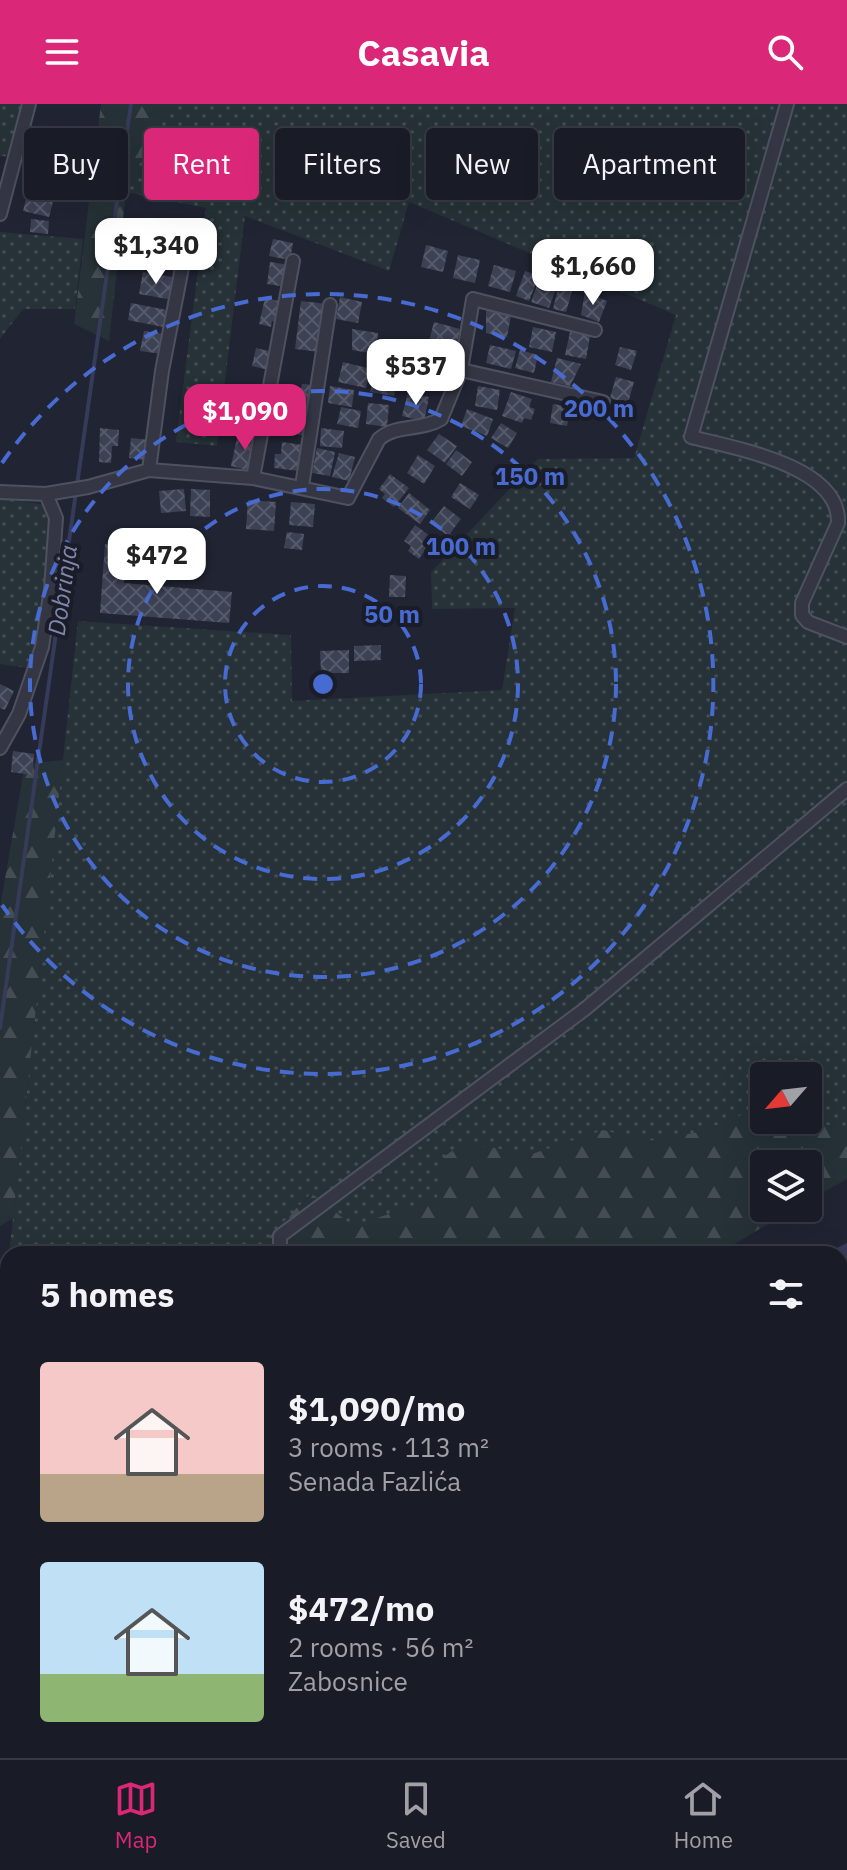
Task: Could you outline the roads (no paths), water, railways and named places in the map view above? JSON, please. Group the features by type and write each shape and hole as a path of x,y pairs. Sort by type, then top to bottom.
{"street":[{"path":"0,214 29,104"},
{"path":"787,104 691,437 759,455 821,484 843,514 802,603 802,615 808,622 847,637"},
{"path":"149,470 162,371 185,252"},
{"path":"253,478 293,261"},
{"path":"0,492 46,494 88,487 149,470 253,478 348,498 385,433 426,427 441,419 461,370 473,299 595,330"},
{"path":"302,486 330,305"},
{"path":"461,370 603,402"},
{"path":"0,748 19,714 42,647 51,589 56,518 46,494"},
{"path":"280,1246 280,1236 585,1009 847,789"}],"waterway":[{"name":"Dobrinja","path":"0,1028 131,104"}]}
